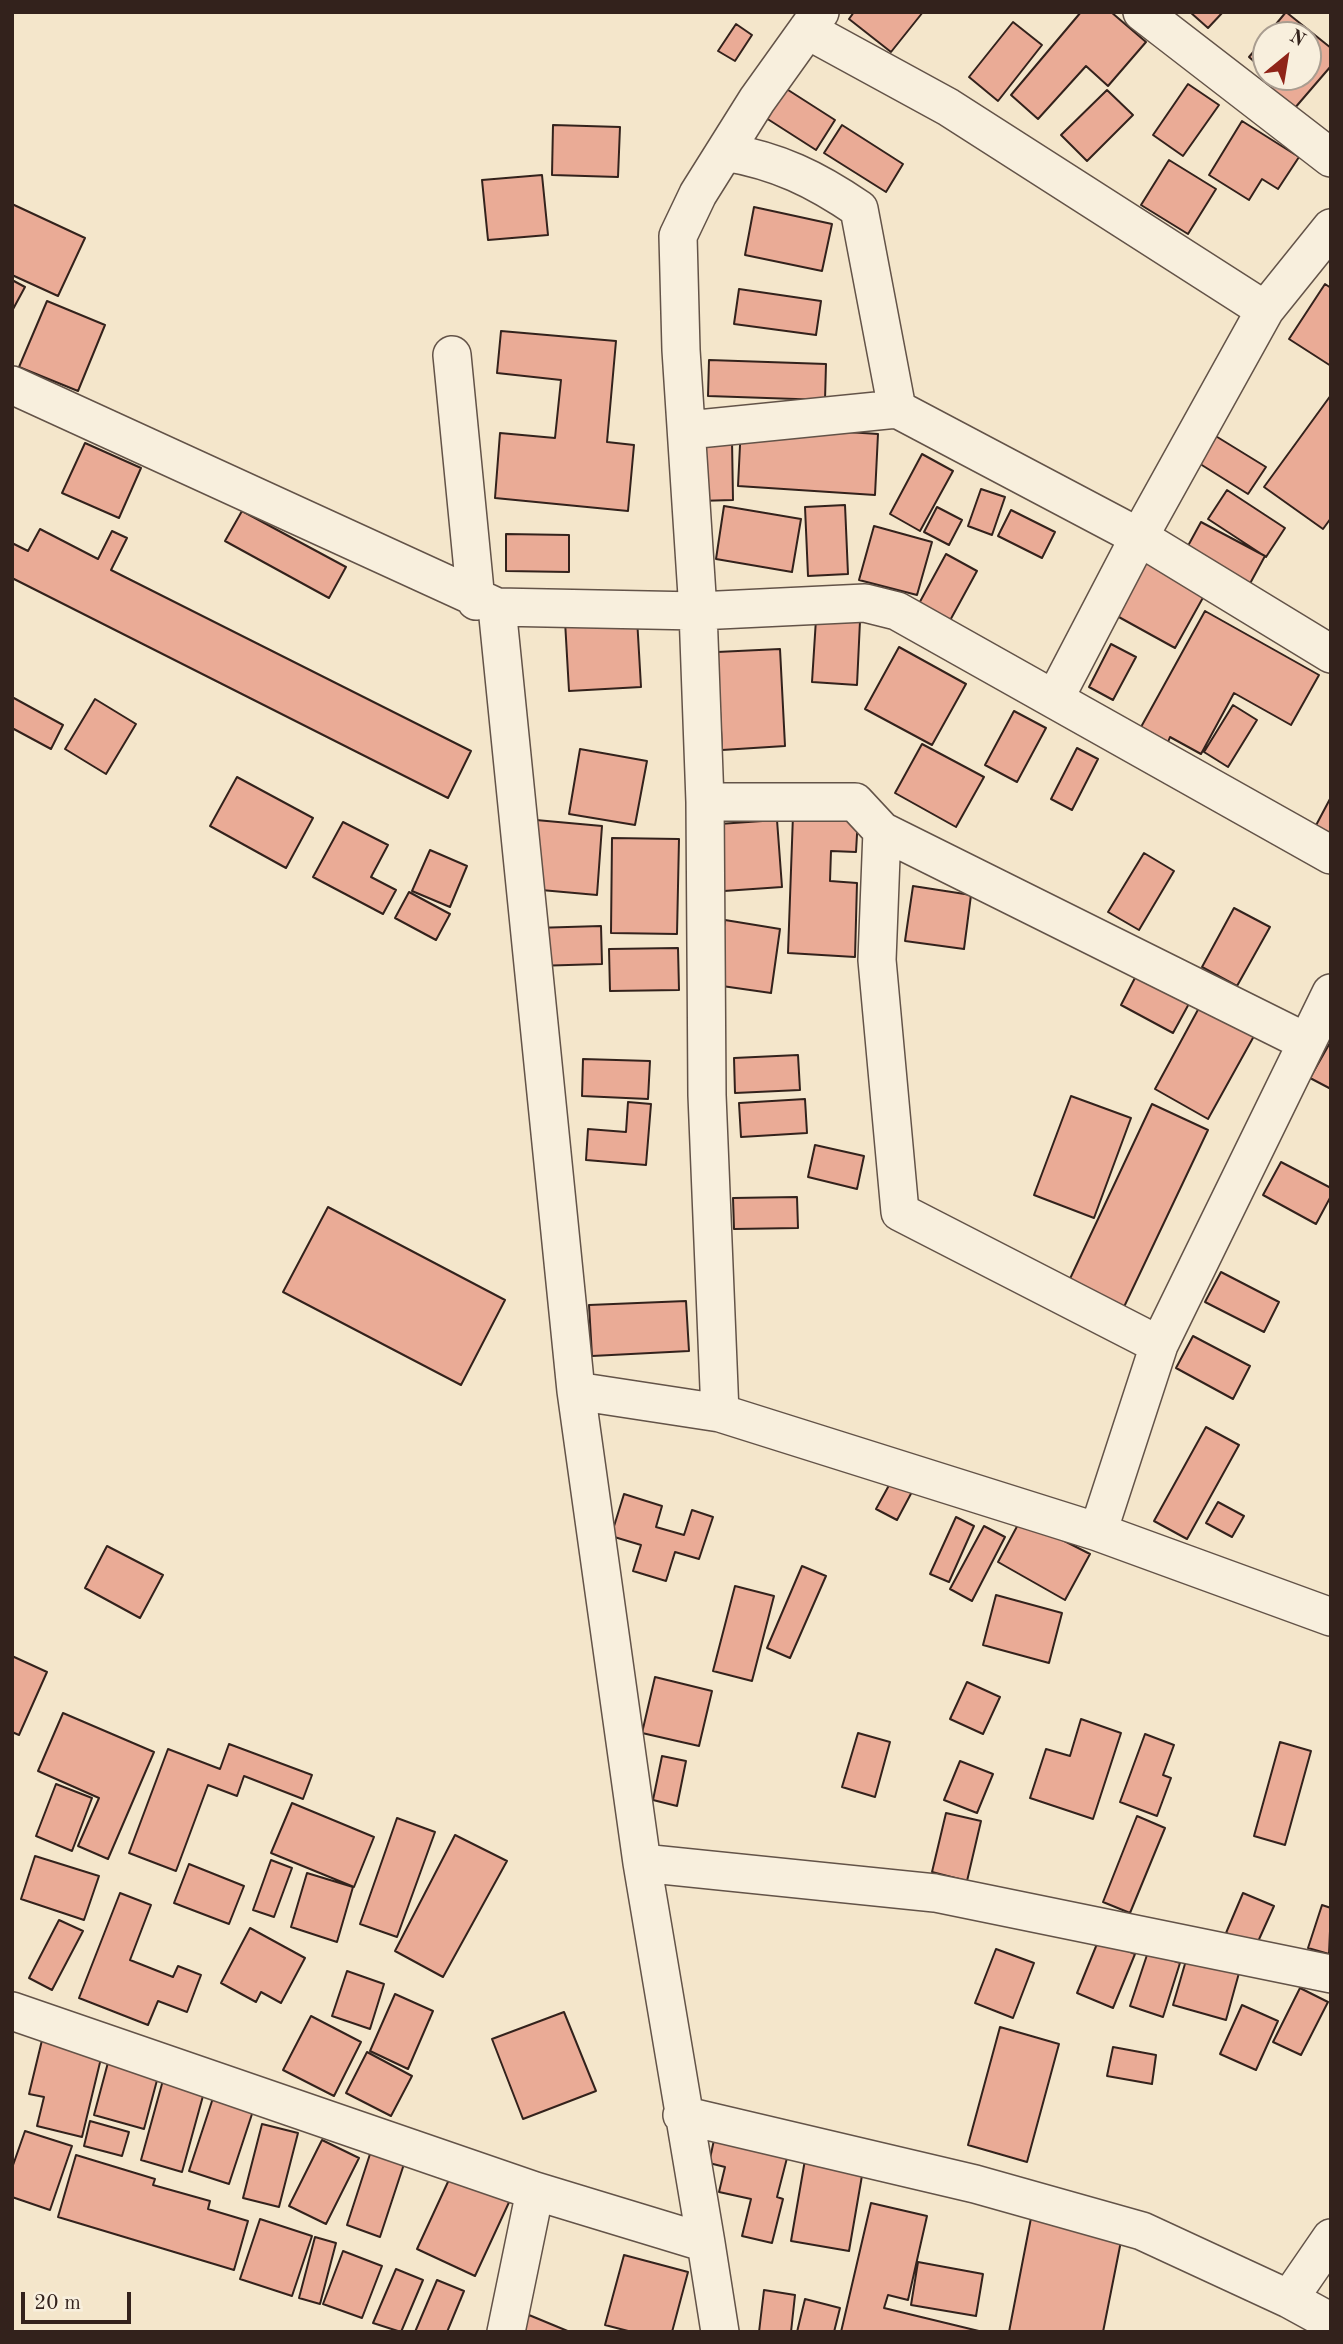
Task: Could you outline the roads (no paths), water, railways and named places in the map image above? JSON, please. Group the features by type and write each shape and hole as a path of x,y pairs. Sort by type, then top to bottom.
{"street":[{"path":"1142,12 1331,158"},
{"path":"720,1413 707,1095 705,802 698,611 681,349 678,236 725,152 814,21 1265,310"},
{"path":"725,152 760,158 815,180 859,209 897,408"},
{"path":"1055,698 1139,537 1265,310 1331,228"},
{"path":"453,355 486,604 576,1391 642,1863 720,2332"},
{"path":"12,385 486,604 698,611 865,603 897,611 1331,855"},
{"path":"688,430 897,408 1139,537 1331,653"},
{"path":"705,802 855,802 882,831 1306,1042"},
{"path":"882,831 877,960 900,1212 1159,1345"},
{"path":"1098,1532 1159,1345 1331,993"},
{"path":"576,1391 720,1413 1098,1532 1331,1617"},
{"path":"642,1863 935,1893 1331,1974"},
{"path":"12,2011 535,2190 706,2243"},
{"path":"682,2115 975,2184 1142,2231 1289,2299 1331,2322"},
{"path":"506,2332 535,2190"},
{"path":"1289,2299 1331,2238"}]}
